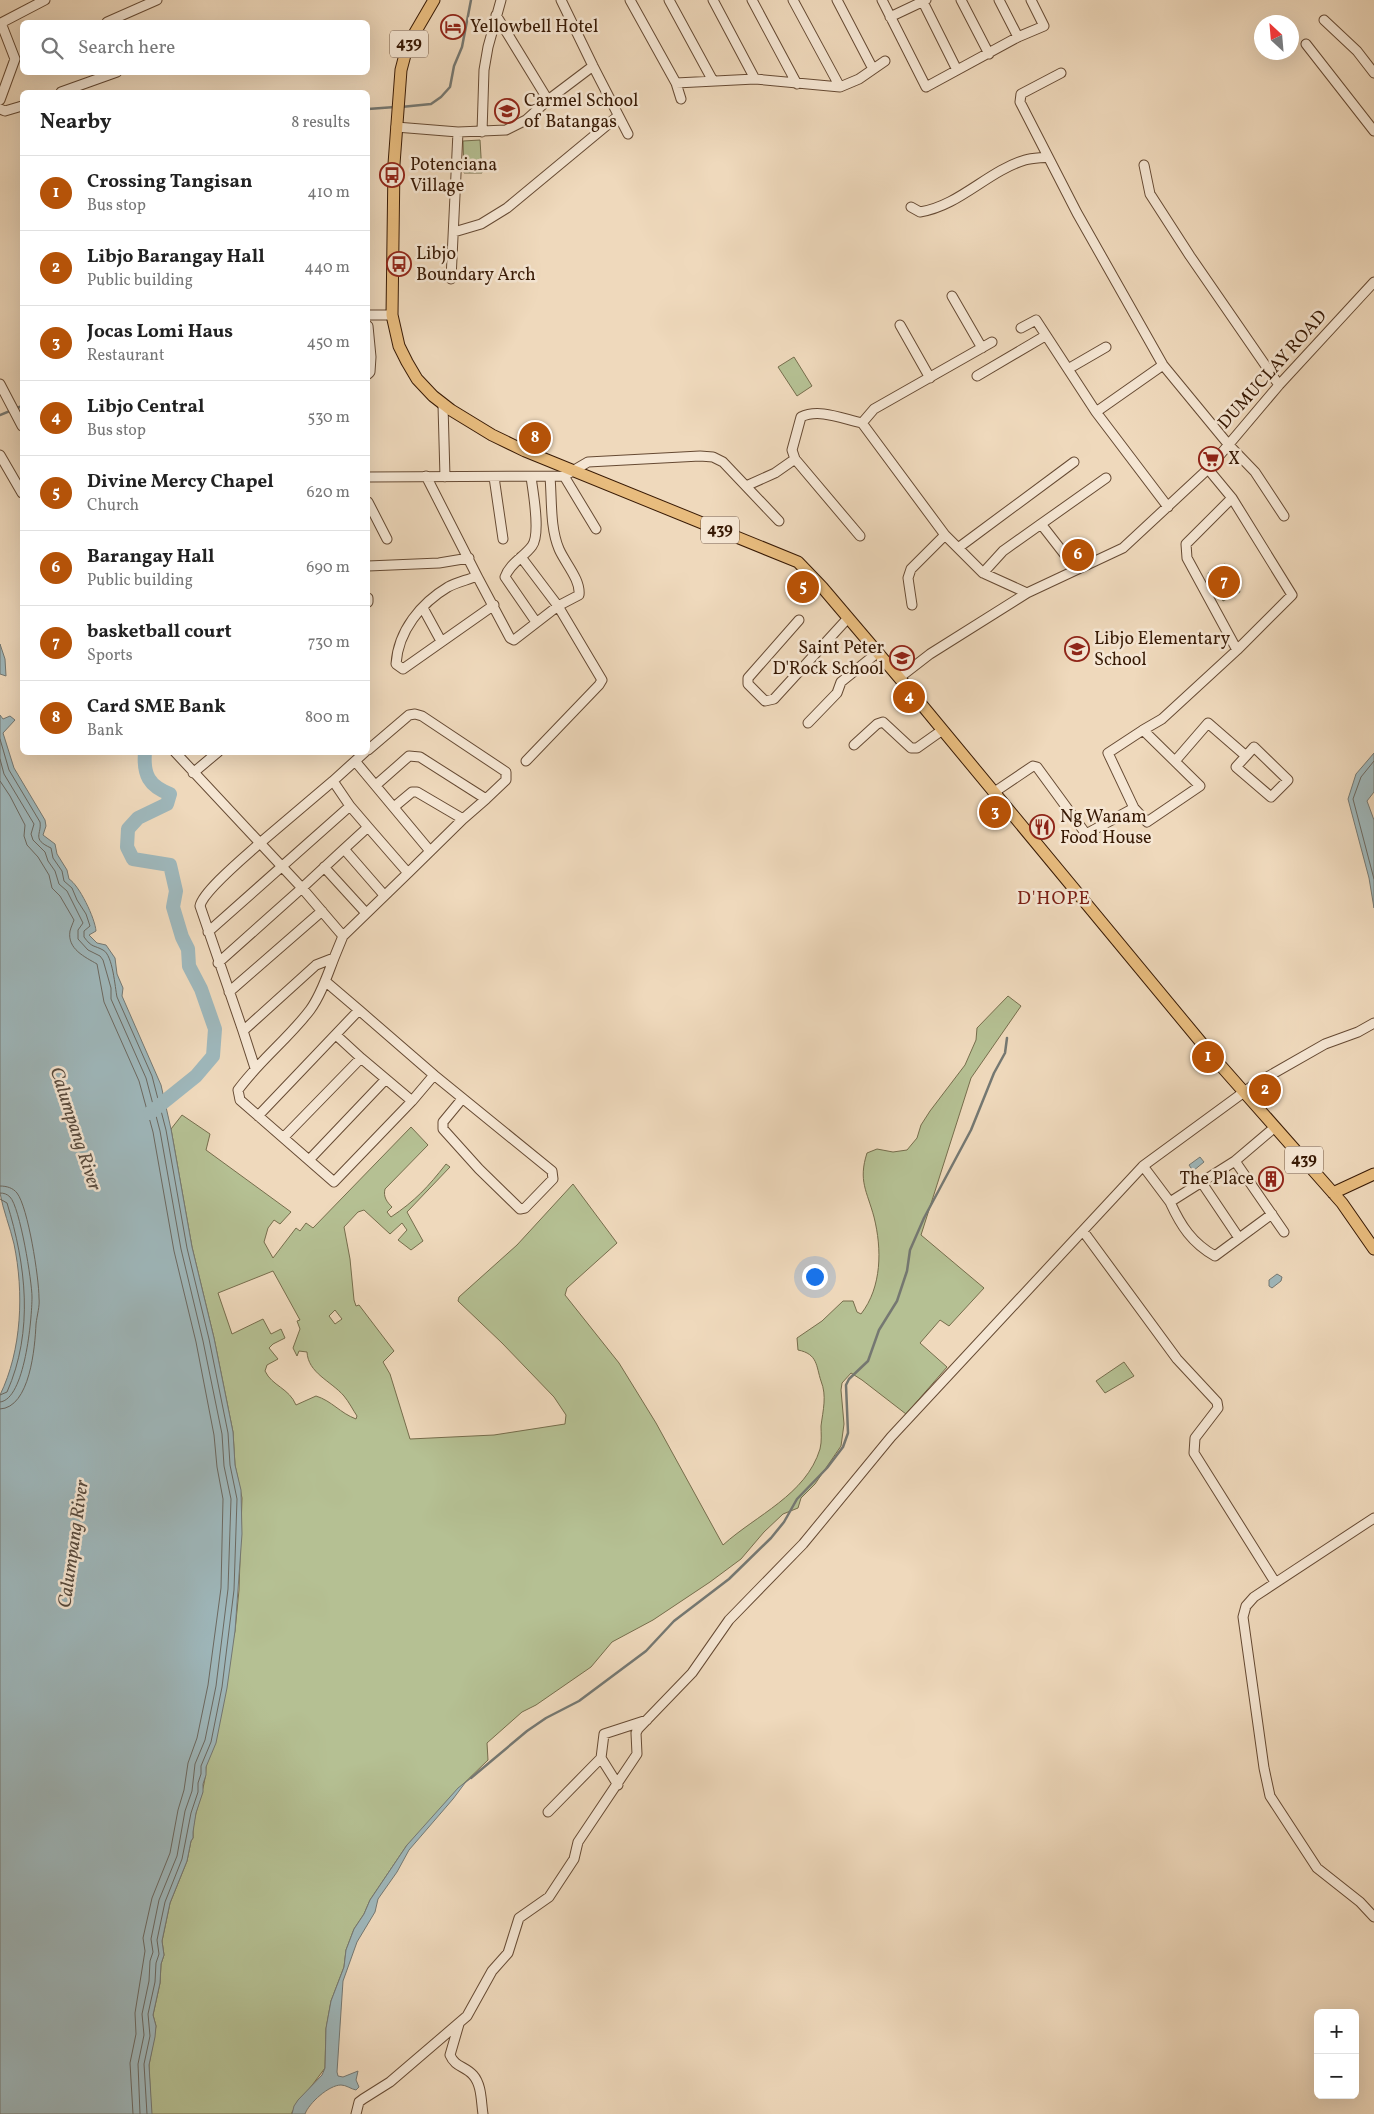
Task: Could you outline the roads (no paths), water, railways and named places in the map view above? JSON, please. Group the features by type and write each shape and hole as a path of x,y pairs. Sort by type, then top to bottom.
{"main road":[{"name":"439","path":"434,0 406,51 396,123 392,241 392,315 399,346 416,379 443,405 492,435 568,474 798,562 899,678 1244,1092 1333,1193 1374,1248"},
{"path":"1333,1193 1374,1174"}],"street":[{"path":"0,100 19,58 1,23 45,0"},
{"path":"112,20 157,0"},
{"path":"482,132 484,70 501,0"},
{"path":"561,0 628,134"},
{"path":"630,0 676,83 681,99"},
{"path":"669,0 713,81"},
{"path":"713,0 755,79"},
{"path":"752,0 797,84"},
{"path":"793,0 840,87"},
{"path":"837,0 873,69"},
{"path":"882,0 926,87 1018,37 1044,26 1031,0"},
{"path":"890,17 923,0 957,70"},
{"path":"961,0 989,54"},
{"path":"999,0 1018,37"},
{"path":"496,15 548,100"},
{"path":"1324,20 1357,51 1374,73"},
{"path":"1306,44 1374,130"},
{"path":"676,83 755,79 840,87 859,80 885,61"},
{"path":"396,123 458,132 506,130 526,120 548,100 593,66"},
{"path":"1061,73 1021,94 1019,98 1076,213 1163,365 1228,444 1255,472 1284,516"},
{"path":"66,90 108,75"},
{"path":"0,109 4,111 20,107"},
{"path":"454,232 481,224 506,208 618,116"},
{"path":"451,279 458,132"},
{"path":"911,208 920,212 935,208 956,198 980,182 1026,160 1048,157"},
{"path":"1144,165 1144,175 1150,194 1190,256 1279,385"},
{"name":"DUMUCLAY ROAD","path":"899,678 930,654 1027,593 1123,548 1208,469 1279,385 1374,282"},
{"path":"952,296 982,348"},
{"path":"370,315 392,315"},
{"path":"1021,328 1036,320 1096,412 1168,507"},
{"path":"900,324 930,378"},
{"path":"977,376 1045,336"},
{"path":"862,423 874,408 992,342"},
{"path":"370,347 370,372"},
{"path":"1068,369 1106,347"},
{"path":"1096,412 1163,365"},
{"path":"0,384 20,422"},
{"path":"443,405 445,477"},
{"path":"860,536 795,459 792,450 801,417 818,413 862,423 945,535 983,573 1027,593"},
{"path":"0,455 20,490"},
{"path":"370,477 550,477 568,474 588,462 700,456 713,457 724,462 779,521"},
{"path":"746,486 775,473 795,459"},
{"path":"958,548 1074,462"},
{"path":"1143,730 1176,760 1200,786 1147,822 1134,808 1108,753 1143,730 1162,719 1237,650 1292,595 1232,498 1208,469"},
{"path":"568,474 596,529"},
{"path":"426,476 512,640 558,606 579,595 580,590 557,542 550,477"},
{"path":"494,477 503,539"},
{"path":"531,477 536,527 534,544 508,569 505,577 536,622"},
{"path":"983,573 1003,551 1106,478"},
{"path":"1232,498 1186,544 1187,558 1237,650"},
{"path":"370,506 387,539"},
{"path":"1041,524 1076,569"},
{"path":"912,605 908,578 911,569 945,535"},
{"path":"521,557 558,606 602,680 526,761"},
{"path":"370,566 439,563 469,558"},
{"path":"477,576 450,587 412,618 397,654 396,664 403,669 494,605"},
{"path":"423,608 441,641"},
{"path":"799,620 748,678 748,684 765,701 774,699 848,618"},
{"path":"808,723 837,693 841,682 877,653"},
{"path":"370,748 409,715 415,714 422,716 506,772 506,780 463,819 343,936 325,981 309,1012 255,1068 238,1090 238,1095 244,1104 334,1182 412,1101 434,1075"},
{"path":"854,745 877,724 883,722 911,748 917,748 941,730"},
{"path":"1176,760 1208,723 1246,756"},
{"path":"1254,747 1288,780 1271,797 1236,767 1246,756 1254,747"},
{"path":"178,755 282,866 343,936"},
{"path":"193,773 214,755"},
{"path":"255,1068 218,963 200,906 201,901 216,884 260,843 362,755"},
{"path":"376,785 409,756 414,755 486,800"},
{"path":"355,762 430,851"},
{"path":"993,792 1033,766 1037,767 1086,834 1134,808"},
{"path":"333,781 350,806 408,873"},
{"path":"394,807 412,792 417,792 463,819"},
{"path":"208,932 350,806"},
{"path":"218,963 368,827"},
{"path":"344,850 384,895"},
{"path":"324,867 366,913"},
{"path":"229,992 322,911"},
{"path":"243,1031 316,965 334,958"},
{"path":"325,981 462,1099 552,1172 552,1179 525,1208 520,1209 479,1169 443,1129 443,1122 462,1099"},
{"path":"258,1116 359,1010"},
{"path":"356,2114 358,2106 363,2099 390,2082 467,2016 492,1972 508,1953 519,1918 549,1896 574,1859 578,1842 637,1754 637,1731 692,1673 729,1620 803,1544 891,1437 1143,1166 1244,1092 1324,1044 1358,1032 1374,1023"},
{"path":"336,1035 412,1101"},
{"path":"284,1137 361,1058"},
{"path":"309,1160 386,1079"},
{"path":"1170,1202 1235,1161 1275,1127"},
{"path":"1235,1161 1284,1232"},
{"path":"1143,1166 1170,1202 1188,1235 1199,1247 1215,1256 1272,1214"},
{"path":"1202,1183 1239,1238"},
{"path":"1083,1231 1177,1359 1217,1402 1218,1408 1195,1438 1194,1453 1274,1582"},
{"path":"1374,1518 1274,1582 1254,1597 1246,1606 1243,1618 1264,1768 1270,1796 1317,1868 1360,1902 1374,1917"},
{"path":"548,1812 601,1758 604,1734 647,1720"},
{"path":"601,1758 618,1785"},
{"path":"459,2023 450,2054 455,2064 476,2078 483,2114"}],"water":[{"path":"0,644 5,659 6,676 0,674"},
{"name":"Calumpang River","path":"0,715 3,719 10,716 15,720 3,733 14,768 45,820 46,826 43,835 55,844 57,854 67,870 69,879 82,895 90,910 96,931 89,935 97,943 106,945 115,958 117,974 123,988 122,996 161,1085 171,1129 192,1247 214,1338 233,1432 235,1465 241,1490 242,1534 235,1631 227,1688 216,1743 206,1767 203,1792 196,1813 193,1838 187,1861 170,1903 162,1941 164,1955 153,2015 156,2026 149,2065 152,2114 0,2114 0,1395 13,1359 17,1340 20,1301 14,1244 0,1193"},
{"path":"1374,753 1374,792 1367,801 1374,820 1374,908 1369,878 1348,799 1356,774"},
{"path":"1200,1157 1204,1162 1193,1171 1189,1165"},
{"path":"1277,1274 1282,1277 1281,1281 1272,1288 1269,1286 1269,1280"},
{"path":"483,1768 465,1783 409,1850 397,1872 378,1899 375,1912 357,1942 343,1981 337,2072 338,2076 343,2077 358,2071 356,2080 359,2087 356,2090 343,2085 331,2088 320,2095 305,2114 292,2114 298,2100 322,2075 325,2068 326,2028 331,2001 344,1967 346,1950 354,1929 364,1914 370,1900 407,1845 458,1788"}],"waterway":[{"path":"401,107 431,104 450,87 454,66 462,47 471,0"},
{"path":"370,109 395,107"},
{"path":"0,415 20,407"},
{"path":"145,755 145,767 149,779 157,787 170,794 167,804 138,818 128,829 127,847 133,859 170,865 176,891 173,907 182,937 188,949 189,966 201,989 215,1029 213,1056 196,1076 150,1113"},
{"path":"471,1778 527,1731 546,1718 579,1701 646,1651 674,1621 729,1579 771,1538 784,1522 797,1499 827,1468 843,1447 848,1433 846,1385 849,1379 868,1361 879,1330 897,1301 907,1271 910,1250 924,1218 971,1130 994,1073 1005,1053 1007,1038"}],"place":[{"name":"Yellowbell Hotel","path":"453,27"},
{"name":"Carmel School of Batangas","path":"507,111"},
{"name":"Potenciana Village","path":"392,175"},
{"name":"Libjo Boundary Arch","path":"399,264"},
{"name":"Card SME Bank","path":"535,438"},
{"name":"X","path":"1211,459"},
{"name":"Barangay Hall","path":"1078,555"},
{"name":"basketball court","path":"1224,582"},
{"name":"Divine Mercy Chapel","path":"803,587"},
{"name":"Libjo Elementary School","path":"1077,649"},
{"name":"Saint Peter D'Rock School","path":"902,658"},
{"name":"Libjo Central","path":"909,697"},
{"name":"Jocas Lomi Haus","path":"995,812"},
{"name":"Ng Wanam Food House","path":"1042,827"},
{"name":"Crossing Tangisan","path":"1208,1057"},
{"name":"Libjo Barangay Hall","path":"1265,1090"},
{"name":"The Place","path":"1271,1179"}],"district":[{"name":"D'HOPE","path":"1054,899"}]}
